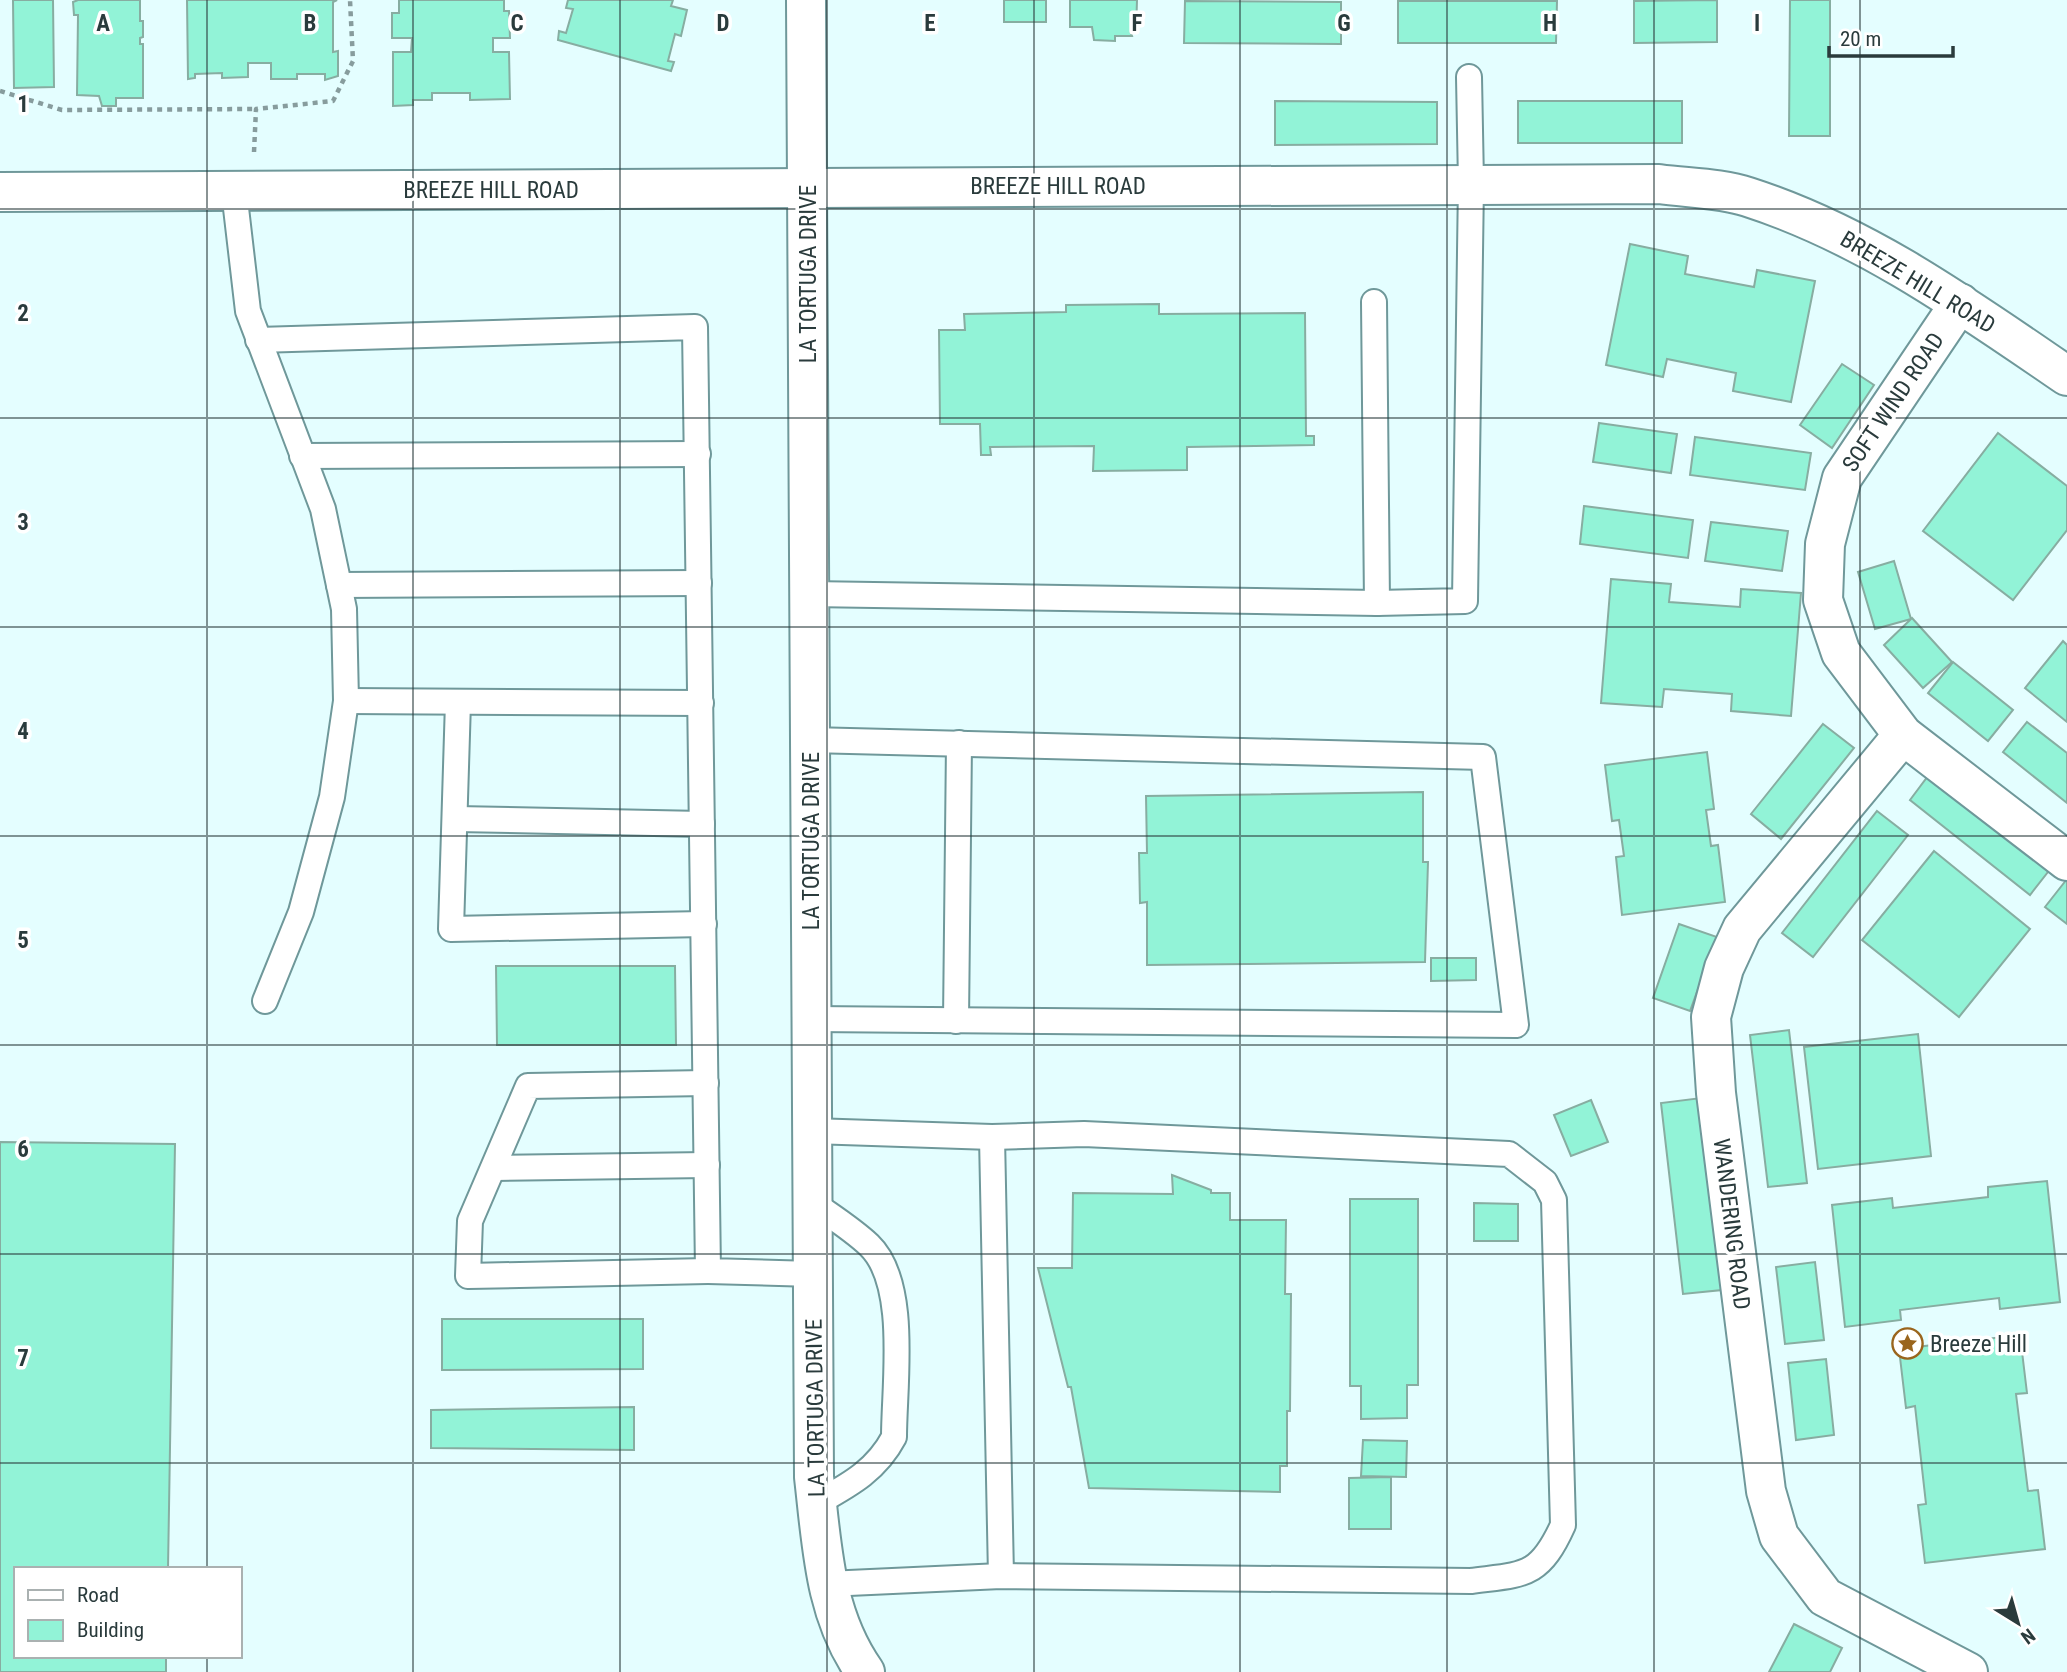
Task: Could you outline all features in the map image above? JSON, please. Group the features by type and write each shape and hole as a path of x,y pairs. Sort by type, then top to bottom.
{"street":[{"name":"LA TORTUGA DRIVE","path":"806,0 814,1477 827,1584 847,1646 865,1672"},
{"name":"BREEZE HILL ROAD","path":"0,192 1659,184 1746,196 1858,241 1960,303 2067,376"},
{"name":"SOFT WIND ROAD","path":"1960,303 1842,478 1825,544 1823,600 1841,653 1903,735 2067,861"},
{"name":"WANDERING ROAD","path":"1903,735 1742,929 1724,968 1711,1017 1716,1093 1766,1491 1779,1536 1825,1597 1968,1672"}],"lane":[{"path":"810,594 1377,603 1465,601 1472,183 1469,77"},
{"path":"243,191 248,311 323,509 344,609 346,701 332,797 301,912 265,1001"},
{"path":"1374,302 1377,603"},
{"path":"258,340 695,327 708,1271"},
{"path":"302,456 698,454"},
{"path":"339,585 699,583"},
{"path":"346,701 701,703"},
{"path":"458,702 451,929 704,924"},
{"path":"810,740 1483,757 1516,1025 812,1019"},
{"path":"956,1020 958,743"},
{"path":"456,819 702,824"},
{"path":"706,1083 528,1086 470,1221 468,1276 708,1271 813,1274"},
{"path":"812,1131 992,1137 1084,1134 1509,1154 1528,1166 1545,1182 1554,1200 1563,1525 1553,1547 1528,1573 1471,1581 1001,1576 827,1584"},
{"path":"992,1137 1001,1576"},
{"path":"495,1168 707,1166"},
{"path":"813,1203 870,1246 888,1271 895,1298 894,1437 883,1458 861,1478 817,1503"}],"path":[{"path":"0,91 62,110 256,109 333,101 353,61 350,0"},
{"path":"243,191 256,109"}],"building":[{"path":"13,0 53,0 54,87 14,88"},
{"path":"140,0 140,21 143,21 140,44 143,44 143,98 116,98 116,106 102,106 99,96 77,95 78,15 74,15 73,2"},
{"path":"187,0 337,0 333,2 333,52 338,51 338,76 325,80 325,74 297,74 297,79 271,79 271,63 248,63 248,77 222,78 222,73 195,74 195,78 188,79"},
{"path":"399,0 504,0 504,11 509,11 510,38 493,38 493,52 509,52 510,99 470,100 470,93 432,93 432,100 413,100 413,105 393,106 393,52 411,52 412,38 392,38 392,13 399,13"},
{"path":"568,0 673,0 671,6 687,10 681,36 675,34 668,61 674,62 671,71 558,40 559,31 566,33 573,9 566,8"},
{"path":"1004,0 1046,0 1046,22 1004,22"},
{"path":"1070,0 1137,0 1136,33 1131,33 1132,36 1115,36 1115,41 1094,40 1092,27 1070,27"},
{"path":"1717,0 1717,42 1634,43 1634,1"},
{"path":"1790,0 1830,0 1830,136 1789,136"},
{"path":"1185,1 1341,2 1341,44 1184,43"},
{"path":"1398,1 1557,1 1556,43 1398,43"},
{"path":"1275,101 1437,102 1437,144 1275,145"},
{"path":"1518,101 1682,101 1682,143 1518,143"},
{"path":"1630,244 1688,256 1685,274 1754,287 1757,270 1815,281 1791,402 1733,391 1736,373 1667,359 1663,377 1606,365"},
{"path":"1159,304 1159,314 1305,313 1306,436 1314,436 1314,445 1187,447 1187,470 1093,471 1094,446 990,447 991,455 981,455 980,424 940,424 939,330 965,330 964,314 1066,312 1066,305"},
{"path":"1842,364 1874,385 1832,448 1800,425"},
{"path":"1599,423 1677,434 1671,473 1593,462"},
{"path":"1998,433 2067,486 2067,530 2013,600 1923,531"},
{"path":"1695,437 1811,453 1805,490 1690,475"},
{"path":"1584,506 1693,520 1688,558 1580,544"},
{"path":"1711,522 1788,531 1782,571 1705,561"},
{"path":"1894,561 1911,619 1875,629 1858,572"},
{"path":"1611,579 1671,584 1669,602 1740,607 1741,589 1801,593 1791,716 1731,711 1732,694 1664,689 1662,707 1601,703"},
{"path":"1912,618 1952,662 1923,688 1884,645"},
{"path":"2063,641 2067,645 2067,722 2025,688"},
{"path":"1953,662 2013,710 1988,741 1928,693"},
{"path":"2027,722 2067,753 2067,803 2003,752"},
{"path":"1823,724 1854,748 1781,839 1751,814"},
{"path":"1707,752 1714,809 1706,810 1711,846 1718,845 1725,902 1622,915 1616,857 1624,856 1619,820 1612,821 1605,765"},
{"path":"1934,768 2055,863 2030,895 1910,800"},
{"path":"1423,792 1423,862 1428,862 1425,962 1147,965 1147,902 1140,903 1139,853 1147,853 1146,796"},
{"path":"1877,811 1908,835 1813,957 1782,933"},
{"path":"1934,851 2030,929 1959,1017 1862,940"},
{"path":"2067,879 2067,924 2045,907"},
{"path":"1679,924 1717,937 1690,1011 1653,998"},
{"path":"1431,958 1476,958 1476,980 1431,981"},
{"path":"496,966 675,966 676,1045 497,1045"},
{"path":"1789,1030 1807,1183 1768,1187 1750,1035"},
{"path":"1918,1034 1931,1156 1818,1169 1804,1047"},
{"path":"1701,1098 1722,1290 1683,1294 1661,1103"},
{"path":"1591,1100 1608,1142 1571,1156 1554,1115"},
{"path":"0,1142 175,1144 168,1567 14,1567 14,1658 166,1658 166,1672 0,1672"},
{"path":"1172,1175 1211,1190 1211,1193 1230,1193 1230,1220 1286,1220 1285,1294 1291,1294 1290,1411 1287,1411 1287,1466 1280,1466 1280,1492 1089,1488 1071,1387 1068,1387 1038,1268 1072,1268 1073,1193 1173,1194"},
{"path":"2047,1181 2060,1302 2000,1309 1999,1298 1900,1310 1901,1320 1845,1327 1832,1205 1892,1198 1893,1208 1988,1197 1988,1187"},
{"path":"1350,1199 1418,1199 1418,1385 1407,1385 1407,1418 1361,1419 1361,1386 1350,1386"},
{"path":"1474,1203 1518,1204 1518,1241 1474,1241"},
{"path":"1815,1262 1824,1340 1785,1344 1776,1267"},
{"path":"442,1319 643,1319 643,1369 442,1370"},
{"path":"2020,1335 2027,1393 2016,1394 2028,1491 2038,1490 2045,1549 1925,1563 1918,1505 1926,1504 1915,1406 1906,1408 1899,1349"},
{"path":"1826,1359 1834,1435 1796,1440 1788,1363"},
{"path":"634,1407 634,1450 431,1448 431,1410"},
{"path":"1363,1440 1407,1441 1406,1477 1361,1476"},
{"path":"1391,1477 1391,1529 1349,1529 1349,1478"},
{"path":"1794,1624 1842,1648 1830,1672 1769,1672"}],"place":[{"name":"Breeze Hill","path":"1907,1344"}]}
